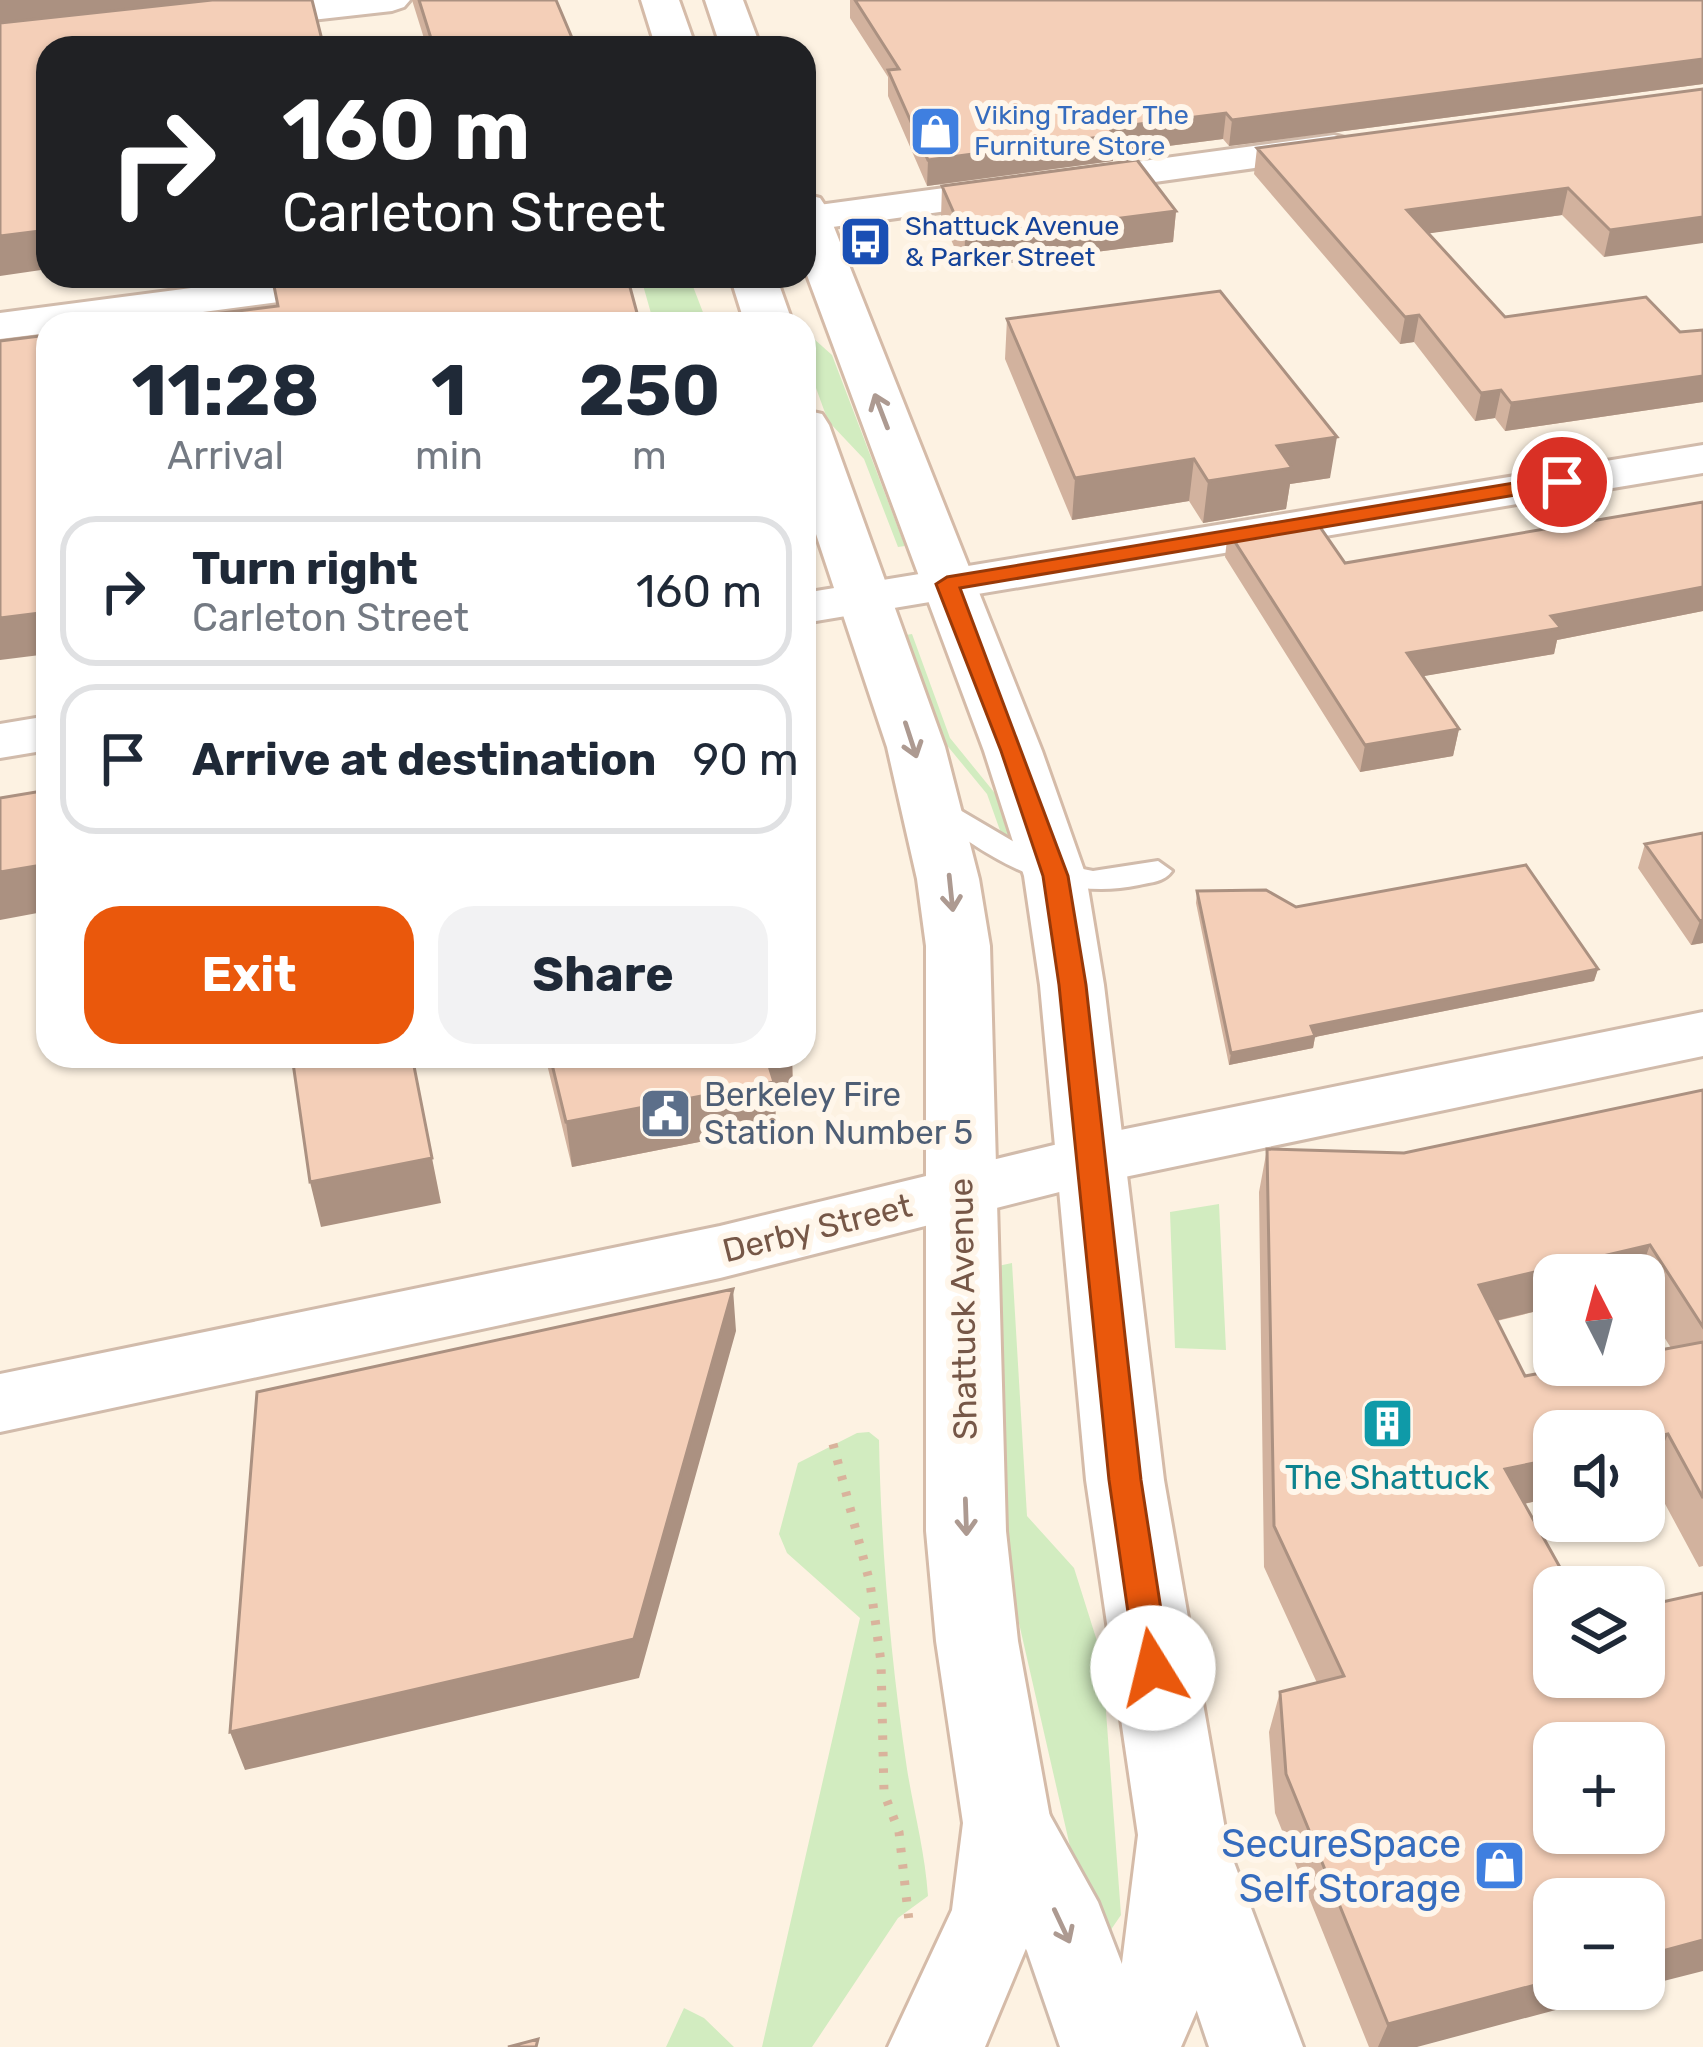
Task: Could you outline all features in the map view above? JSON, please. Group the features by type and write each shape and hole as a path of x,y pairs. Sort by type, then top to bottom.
{"main road":[{"path":"660,0 672,36"},
{"path":"724,0 737,36"},
{"path":"816,241 1013,751 1055,876 1125,1480 1182,1835 1256,2047"},
{"name":"Shattuck Avenue","path":"816,460 931,801 949,868 958,946 966,1531 976,1641 1007,1823 1066,1933 1107,2047"},
{"path":"935,2047 975,1970 997,1910 1007,1823"},
{"path":"1134,2047 1166,1975 1182,1835"}],"street":[{"path":"198,22 392,0"},
{"path":"816,214 1368,143"},
{"path":"106,312 287,288"},
{"path":"0,326 36,321"},
{"path":"816,606 1703,459"},
{"path":"0,741 36,736"},
{"name":"Derby Street","path":"0,1403 720,1252 1091,1160 1703,1034"}],"lane":[{"path":"931,801 1006,859 1055,876 1126,880 1158,871"}],"path":[{"path":"833,1444 870,1583 881,1662 884,1792 899,1832 909,1928"}],"green space":[{"path":"644,288 694,288 703,312 651,312"},
{"path":"816,341 832,355 905,546 898,547 864,459 828,421 816,388"},
{"path":"912,634 950,738 998,797 1014,841 1002,836 987,794 945,743 906,635"},
{"path":"1219,1204 1226,1350 1175,1348 1170,1212"},
{"path":"1012,1263 1027,1516 1074,1568 1102,1657 1121,1915 1108,1934 1087,1921 1003,1553 998,1266"},
{"path":"869,1432 879,1440 892,1646 928,1896 898,1918 812,2047 762,2047 860,1618 787,1553 779,1534 798,1463 857,1433"},
{"path":"684,2008 704,2018 734,2047 666,2047"}],"building":[{"path":"212,0 312,0 321,36 36,36 36,232 0,236 0,23"},
{"path":"419,0 556,0 571,36 430,36"},
{"path":"855,0 1703,0 1703,59 1232,120 1226,113 1109,128 1115,135 928,160 888,70 899,69"},
{"path":"1703,89 1703,217 1610,230 1568,188 1407,210 1505,317 1646,297 1680,332 1703,330 1703,376 1511,403 1501,390 1481,393 1419,315 1405,317 1257,148"},
{"path":"1137,160 1176,211 965,238 942,186"},
{"path":"274,288 630,288 637,312 230,312 278,306"},
{"path":"1220,291 1337,437 1277,446 1292,468 1208,481 1194,459 1075,478 1007,319"},
{"path":"36,336 36,614 0,618 0,341"},
{"path":"1703,502 1703,587 1551,616 1561,628 1407,653 1459,729 1365,745 1228,531 1313,517 1345,563"},
{"path":"36,792 36,866 0,872 0,798"},
{"path":"1703,833 1703,920 1700,921 1645,844"},
{"path":"1526,865 1598,969 1311,1026 1315,1036 1231,1053 1197,891 1266,890 1296,907"},
{"path":"294,1068 414,1068 432,1158 310,1182"},
{"path":"553,1068 770,1068 774,1082 566,1122"},
{"path":"1703,1090 1703,1327 1665,1268 1665,1254 1656,1254 1650,1245 1612,1254 1533,1254 1533,1272 1479,1285 1525,1376 1533,1374 1533,1386 1665,1386 1665,1349 1703,1342 1703,1498 1665,1435 1665,1410 1533,1410 1533,1463 1505,1469 1533,1519 1533,1542 1546,1542 1559,1566 1533,1566 1533,1698 1665,1698 1665,1601 1703,1593 1703,1940 1665,1950 1665,1878 1533,1878 1533,1986 1388,2024 1286,1774 1280,1692 1344,1676 1274,1526 1267,1149 1404,1153"},
{"path":"733,1289 634,1639 230,1732 257,1392"},
{"path":"538,2039 536,2047 508,2047"}],"place":[{"name":"Viking Trader The Furniture Store","path":"935,131"},
{"name":"Shattuck Avenue & Parker Street","path":"866,242"},
{"name":"Berkeley Fire Station Number 5","path":"665,1113"},
{"name":"The Shattuck","path":"1387,1423"},
{"name":"SecureSpace Self Storage","path":"1500,1866"}],"route":[{"path":"1153,1668 1125,1480 1072,985 1055,876 1013,751 947,584 1562,482"}]}
